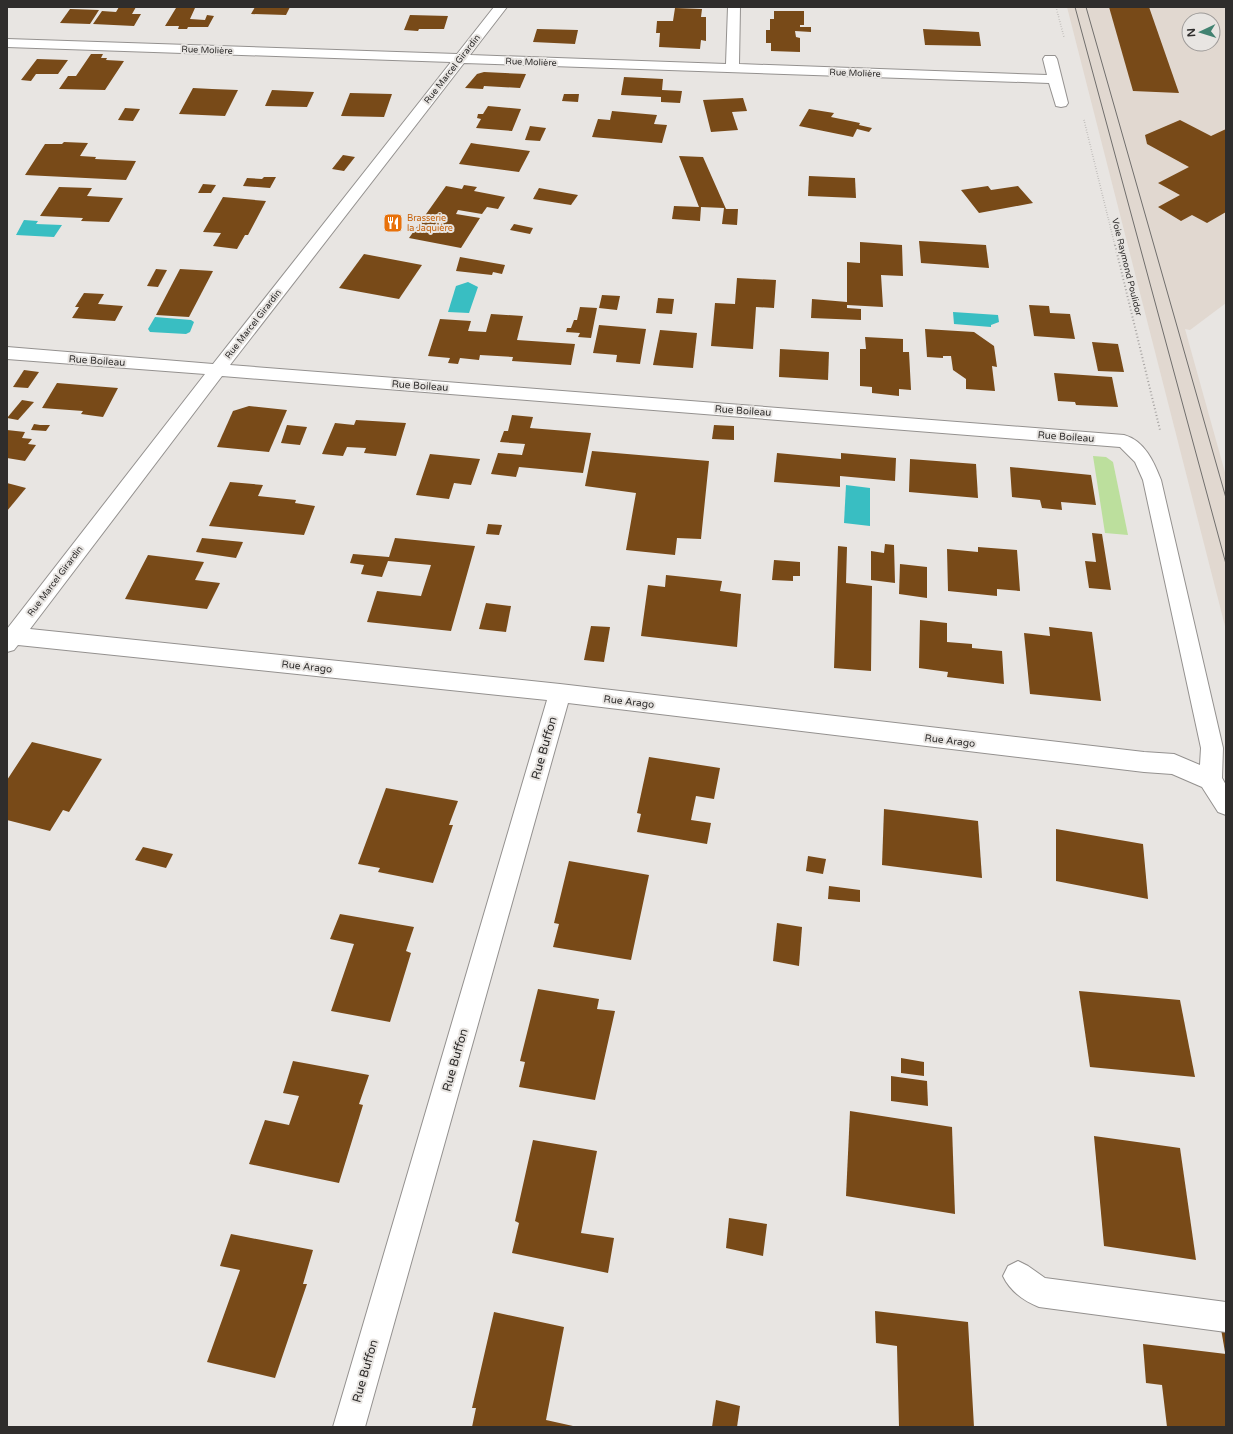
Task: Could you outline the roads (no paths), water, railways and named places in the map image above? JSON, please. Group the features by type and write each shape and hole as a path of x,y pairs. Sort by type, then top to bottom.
{"street":[{"name":"Rue Marcel Girardin","path":"10,640 218,369 501,7"},
{"path":"732,69 734,7"},
{"name":"Rue Molière","path":"7,43 1055,79"},
{"path":"1050,59 1061,103"},
{"name":"Rue Boileau","path":"7,353 1124,440 1144,459 1152,480 1212,748 1210,780"},
{"name":"Rue Arago","path":"10,640 560,693 1136,762 1174,764 1210,780"},
{"name":"Rue Buffon","path":"349,1427 560,693"},
{"path":"1210,780 1226,805"},
{"path":"1018,1276 1039,1292 1226,1317"}],"water":[{"path":"24,220 38,221 36,224 62,225 54,237 16,235"},
{"path":"468,282 478,287 469,313 448,312 456,286"},
{"path":"953,312 998,315 999,322 991,325 991,327 954,324"},
{"path":"155,317 191,320 194,322 190,332 186,334 150,332 148,329"},
{"path":"846,485 870,488 870,526 844,523"}],"tram line":[{"path":"1075,7 1226,564"},
{"path":"1086,7 1226,498"}],"place":[{"name":"Brasserie la Jaquière","path":"393,223"}]}
